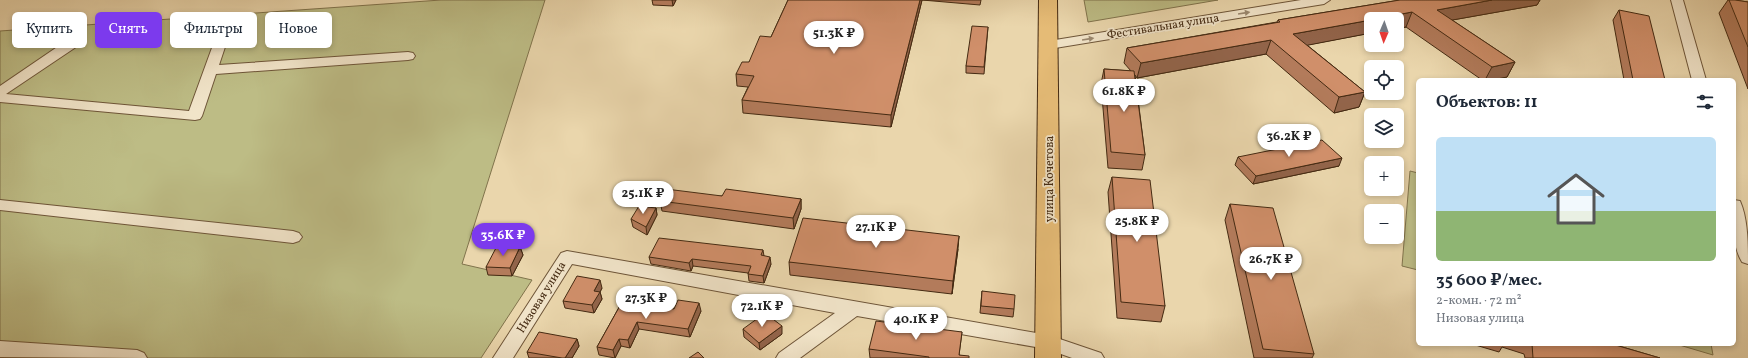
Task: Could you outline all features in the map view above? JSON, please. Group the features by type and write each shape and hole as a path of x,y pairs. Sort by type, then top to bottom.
{"main road":[{"name":"улица Кочетова","path":"1048,0 1048,350"}],"street":[{"name":"Фестивальная улица","path":"1049,45 1324,0"},
{"path":"1677,0 1698,78"},
{"path":"0,92 66,48"},
{"path":"0,98 195,116 218,48"},
{"path":"211,70 408,56"},
{"path":"1736,199 1748,202"},
{"path":"0,205 293,237"},
{"path":"1736,213 1748,258"},
{"name":"Низовая улица","path":"503,358 567,257 854,309"},
{"path":"786,358 854,309 1048,350 1094,358"},
{"path":"0,349 137,358"}],"shaded area":[{"path":"441,0 545,0 462,264 532,280 481,358 0,358 0,31 12,30 12,48 87,48 87,25 95,24 95,48 162,48 162,20 170,19 170,48 257,48 257,13 265,12 265,48 332,48 332,12 270,12"},
{"path":"1084,0 1218,0 1088,22"},
{"path":"1410,171 1416,172 1416,270 1402,266"},
{"path":"1683,346 1711,346 1713,355"}],"building":[{"path":"788,0 920,0 891,115 742,100 754,76 736,74 742,62 749,62 760,36 771,37"},
{"path":"1400,0 1492,0 1437,10 1515,62 1492,67 1412,12 1404,14 1404,12 1364,12 1364,21 1293,34 1364,91 1339,97 1271,40 1141,63 1127,48 1280,22 1278,20"},
{"path":"1729,0 1748,2 1748,47"},
{"path":"1619,10 1649,16 1664,78 1633,78"},
{"path":"972,26 988,27 984,67 966,66"},
{"path":"1104,69 1134,71 1145,155 1111,152"},
{"path":"1322,140 1342,158 1256,176 1238,157"},
{"path":"1112,177 1150,180 1165,306 1121,302"},
{"path":"666,189 722,196 726,189 801,199 793,218 660,201"},
{"path":"1230,204 1273,208 1314,354 1263,349"},
{"path":"639,206 656,208 646,227 631,219"},
{"path":"803,218 959,236 953,281 789,262"},
{"path":"659,238 763,250 761,255 770,257 763,276 748,274 751,266 692,259 689,263 649,257"},
{"path":"497,246 520,247 510,268 486,267"},
{"path":"577,276 600,280 594,291 600,292 592,305 563,301"},
{"path":"982,291 1015,295 1014,309 981,306"},
{"path":"678,300 699,303 688,329 637,322 628,340 619,339 613,350 597,347 622,302 674,309"},
{"path":"765,313 782,326 759,343 743,329"},
{"path":"876,321 962,332 959,355 969,356 969,358 929,358 869,349"},
{"path":"539,332 577,339 565,358 527,352"},
{"path":"1532,346 1619,346 1660,358 1533,358"},
{"path":"698,352 704,358 689,358"}]}
